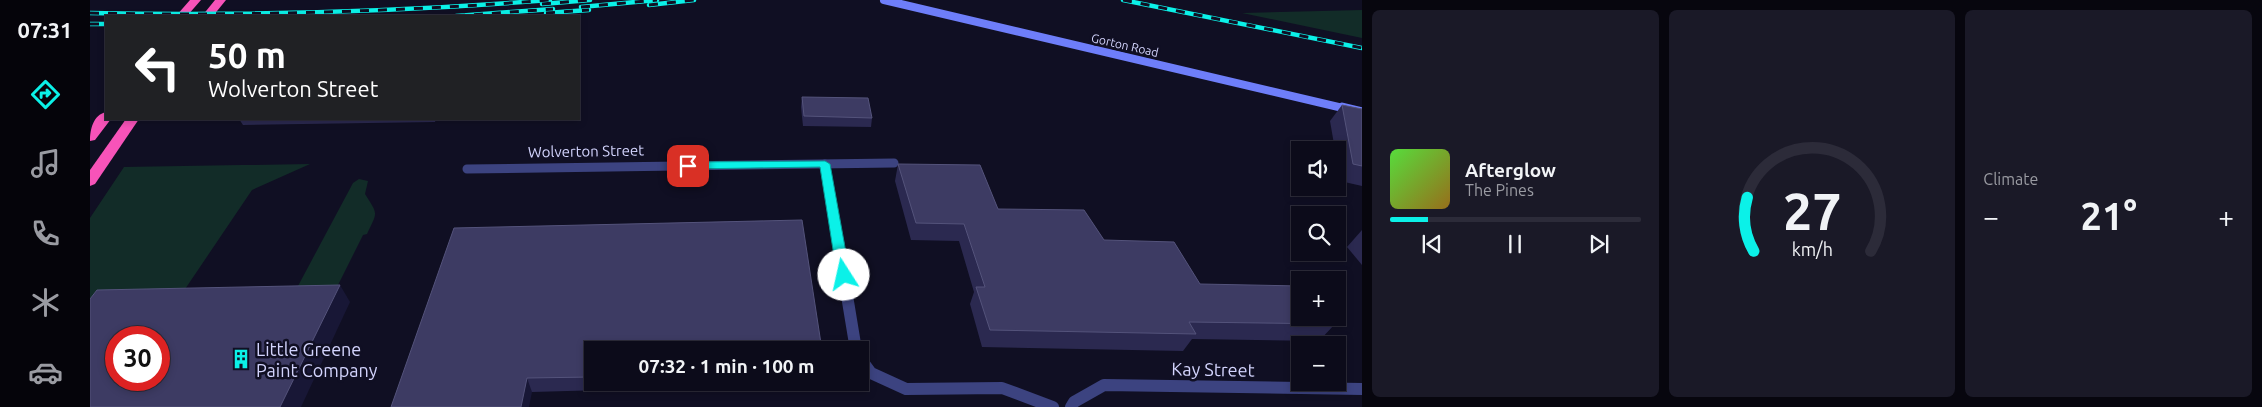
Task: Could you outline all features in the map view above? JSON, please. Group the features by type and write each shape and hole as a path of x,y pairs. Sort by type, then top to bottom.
{"highway":[{"path":"182,15 196,0"},
{"path":"208,15 221,0"},
{"path":"90,137 105,117"},
{"path":"90,171 130,122"},
{"path":"90,181 130,122"}],"street":[{"name":"Gorton Road","path":"884,0 1362,112"},
{"name":"Wolverton Street","path":"467,169 894,163"},
{"path":"825,164 854,341"},
{"path":"869,370 871,373 906,389 1002,388 1053,407"},
{"name":"Kay Street","path":"1071,407 1074,402 1104,385 1362,389"}],"green space":[{"path":"1362,10 1362,38 1242,13"},
{"path":"310,164 252,190 175,304 113,326 105,326 105,329 90,334 90,218 124,167"},
{"path":"359,179 368,181 365,194 374,210 375,217 367,234 363,235 331,299 290,301 353,183"}],"building":[{"path":"802,97 868,98 872,118 804,116"},
{"path":"1342,105 1362,109 1362,166 1353,164"},
{"path":"898,164 980,165 998,209 1084,210 1104,240 1174,242 1200,284 1291,286 1291,323 1189,322 1196,334 990,330 976,287 985,287 964,224 916,223"},
{"path":"802,220 821,341 584,341 584,377 527,378 521,407 391,407 454,228"},
{"name":"Little Greene Paint Company","path":"340,285 280,407 90,407 90,299 97,290"}],"railway":[{"path":"90,13 320,12 435,8 550,0"},
{"path":"542,4 590,0"},
{"path":"581,7 657,0"},
{"path":"649,5 694,0"},
{"path":"1123,0 1362,48"},
{"path":"470,15 553,9"},
{"path":"546,13 589,10"},
{"path":"90,24 105,24"}],"place":[{"name":"Little Greene Paint Company","path":"241,359"}],"route":[{"path":"688,166 825,164 844,275"}]}
